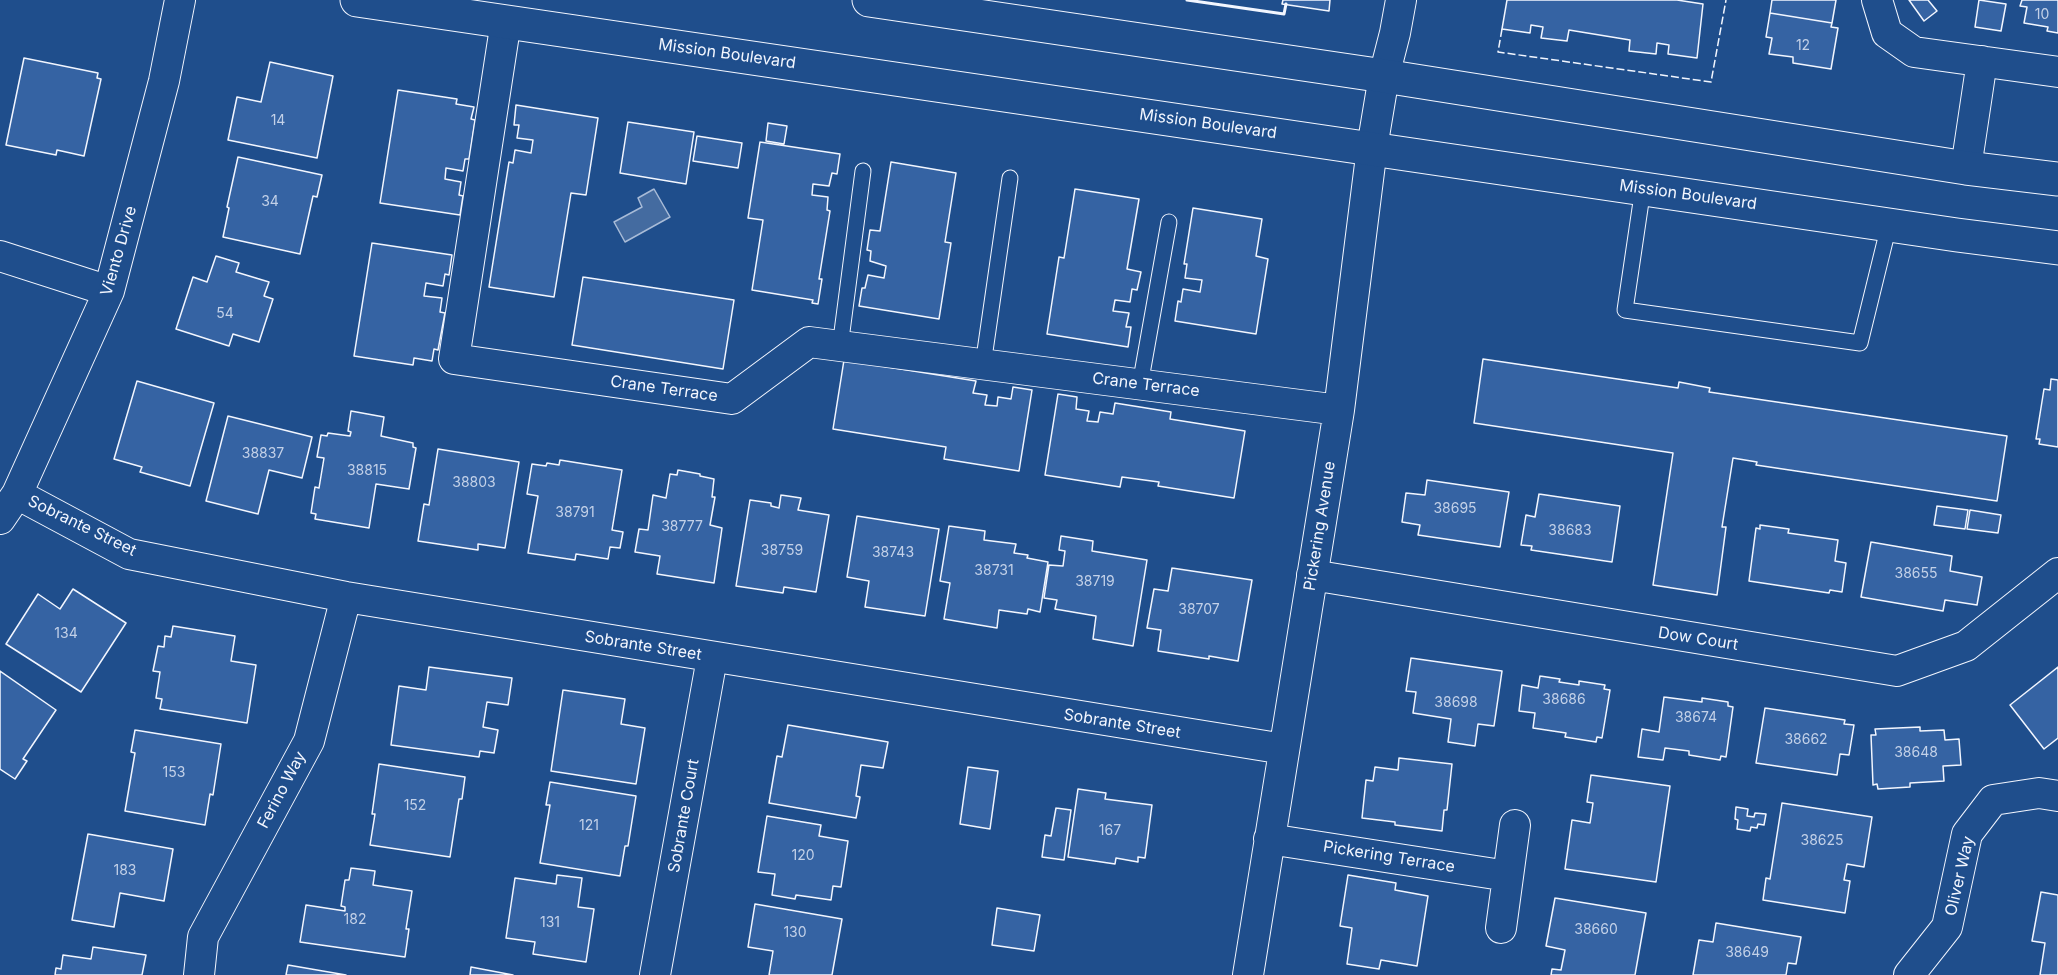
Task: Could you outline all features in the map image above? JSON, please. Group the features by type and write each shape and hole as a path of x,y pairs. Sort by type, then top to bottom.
{"main road":[{"name":"Mission Boulevard","path":"357,0 2058,248"},
{"path":"869,0 923,4 1966,168 2058,179"}],"street":[{"name":"Viento Drive","path":"0,519 16,494 109,291 164,81 180,0"},
{"name":"Pickering Avenue","path":"1248,975 1339,410 1372,148 1384,76 1401,0"},
{"path":"1877,0 1887,33 1914,52 2058,72"},
{"name":"Crane Terrace","path":"506,21 454,359 732,399 808,342 1339,410"},
{"path":"1966,168 1982,61"},
{"path":"0,256 109,291"},
{"name":"Sobrante Street","path":"16,494 129,554 346,597 1284,749"},
{"name":"Dow Court","path":"1312,575 1897,671 1966,646 2058,573"},
{"name":"Ferino Way","path":"199,975 202,937 309,741 346,597"},
{"name":"Sobrante Court","path":"655,975 712,658"},
{"name":"Oliver Way","path":"1909,975 1947,927 1967,834 1994,800 2038,793 2058,796"},
{"path":"1501,928 1515,825"},
{"name":"Pickering Terrace","path":"1269,839 1508,876"}],"lane":[{"path":"840,347 863,171"},
{"path":"983,365 1010,178"},
{"path":"1643,188 1625,310 1860,343 1889,225"},
{"path":"1140,385 1169,222"}],"water":[{"path":"654,189 670,217 625,242 614,222 642,207 638,198"}],"building":[{"path":"1283,0 1330,0 1329,11 1282,4"},
{"path":"1507,0 1677,0 1703,4 1697,58 1668,54 1669,45 1657,43 1656,54 1629,51 1630,40 1569,30 1567,41 1541,38 1543,27 1531,25 1530,33 1502,29"},
{"path":"1772,0 1836,0 1832,23 1770,13"},
{"path":"1909,0 1928,0 1937,11 1924,21"},
{"path":"1979,0 2006,4 2001,31 1975,27"},
{"path":"2022,0 2058,0 2058,33 2047,31 2048,27 2024,23 2027,7 2020,6"},
{"path":"1770,13 1832,23 1831,27 1838,28 1831,69 1793,63 1793,57 1769,54 1772,38 1766,37"},
{"path":"24,58 98,73 97,78 101,79 84,156 57,150 56,155 6,145"},
{"path":"270,62 333,76 317,158 228,140 237,97 261,102"},
{"path":"398,90 457,99 456,104 474,107 471,119 475,120 469,159 465,159 463,171 446,168 445,179 461,182 459,195 463,196 460,215 380,203"},
{"path":"516,105 598,118 586,195 571,193 554,297 489,287 509,162 513,163 515,150 531,153 533,140 517,138 519,125 514,125"},
{"path":"628,122 694,132 686,184 620,173"},
{"path":"768,123 787,126 784,144 766,141"},
{"path":"697,136 742,143 738,168 693,161"},
{"path":"760,142 840,154 837,174 832,173 829,186 813,184 812,195 828,197 827,210 830,211 819,279 822,279 818,304 812,303 813,300 752,290 763,220 748,218"},
{"path":"238,157 322,175 317,197 313,196 300,254 223,237"},
{"path":"891,162 956,173 945,242 951,243 939,319 859,306 862,288 865,288 868,275 884,278 886,266 870,261 871,251 867,250 870,230 880,231"},
{"path":"1075,189 1139,199 1127,269 1141,272 1137,290 1132,289 1130,302 1115,300 1113,311 1129,313 1126,327 1131,327 1128,347 1047,334 1059,257 1064,258"},
{"path":"1193,208 1262,219 1256,256 1268,259 1256,334 1175,321 1178,301 1181,302 1183,289 1200,292 1202,280 1185,278 1187,264 1184,264"},
{"path":"372,243 452,255 449,275 445,274 443,286 426,283 424,296 442,298 440,312 445,313 438,350 434,349 432,361 414,358 413,365 354,356"},
{"path":"216,256 239,263 236,272 269,282 264,296 273,299 259,342 233,334 229,346 176,329 193,277 207,282"},
{"path":"583,277 734,300 723,369 572,345"},
{"path":"1483,359 1678,388 1679,382 1710,388 1709,392 2007,436 1997,501 1756,465 1757,462 1733,458 1722,527 1726,527 1717,595 1653,585 1673,453 1474,423"},
{"path":"844,360 976,381 973,393 987,395 985,405 997,406 998,397 1011,399 1013,387 1032,390 1019,471 944,459 946,447 833,429"},
{"path":"2051,379 2058,380 2058,447 2039,444 2040,439 2036,439 2044,389 2050,390"},
{"path":"137,381 214,403 190,486 140,472 142,467 114,459"},
{"path":"1058,394 1077,397 1076,409 1089,411 1087,421 1098,422 1100,412 1113,414 1115,403 1171,412 1170,419 1245,431 1234,498 1158,486 1159,482 1122,477 1120,487 1045,475"},
{"path":"351,411 384,417 381,436 413,443 413,447 416,448 409,489 376,484 369,528 315,519 316,514 311,513 315,487 319,488 324,458 317,457 321,435 327,436 328,433 350,436 351,432 348,431"},
{"path":"228,416 312,437 302,478 269,470 258,514 206,501"},
{"path":"438,449 519,462 505,548 478,544 478,550 418,541 424,504 429,505"},
{"path":"560,460 622,470 612,530 623,532 620,548 610,547 608,559 576,554 575,560 528,553 538,496 527,494 532,464 559,465"},
{"path":"678,470 714,479 712,497 715,497 710,525 722,528 714,583 657,574 660,556 635,552 639,529 648,530 653,495 666,498 670,474 677,475"},
{"path":"1427,480 1509,492 1500,547 1418,535 1420,525 1402,522 1406,493 1425,495"},
{"path":"1539,494 1620,506 1612,562 1531,550 1532,546 1521,545 1526,515 1535,517"},
{"path":"781,495 801,498 798,510 829,515 816,592 784,587 783,593 736,586 750,500 771,503 771,506 779,508"},
{"path":"1937,506 1968,510 1965,529 1934,525"},
{"path":"1970,510 2001,515 1998,533 1967,529"},
{"path":"857,516 939,529 925,616 865,607 869,581 847,577"},
{"path":"1760,525 1789,529 1788,533 1838,540 1835,561 1846,563 1842,592 1830,590 1829,593 1749,581 1756,528 1760,529"},
{"path":"949,526 985,531 984,540 1016,544 1014,553 1048,562 1040,612 1028,609 1027,614 999,610 997,628 944,619 950,583 940,581"},
{"path":"1061,536 1093,541 1092,551 1147,560 1133,646 1093,639 1096,616 1055,609 1057,600 1044,598 1049,565 1063,566 1065,551 1059,550"},
{"path":"1871,542 1952,556 1950,571 1982,577 1977,605 1945,600 1943,611 1861,597"},
{"path":"1172,568 1252,580 1238,661 1158,651 1161,630 1147,628 1154,589 1168,591"},
{"path":"73,589 126,623 81,692 6,644 38,594 60,609"},
{"path":"173,626 235,636 231,661 256,665 247,723 160,709 162,699 156,698 160,672 153,671 158,646 164,647 165,636 171,637"},
{"path":"1411,658 1502,671 1494,726 1478,724 1475,746 1448,742 1451,719 1413,713 1416,692 1406,691"},
{"path":"429,667 512,678 508,705 487,702 483,727 498,730 494,753 480,751 479,757 391,745 399,686 426,690"},
{"path":"2058,667 2058,738 2044,749 2010,705"},
{"path":"0,671 56,710 23,759 27,761 15,779 0,769"},
{"path":"1540,676 1579,685 1579,681 1605,685 1604,689 1610,690 1602,738 1597,737 1596,742 1565,737 1566,733 1533,728 1535,713 1519,711 1522,685 1538,688"},
{"path":"563,690 625,699 621,724 645,728 636,784 551,771"},
{"path":"1664,697 1702,702 1702,698 1728,702 1728,706 1733,707 1726,757 1721,756 1720,760 1689,755 1689,751 1665,748 1663,760 1638,757 1642,729 1659,732"},
{"path":"1765,708 1845,720 1844,724 1854,725 1849,755 1840,754 1837,775 1756,763"},
{"path":"788,725 888,742 883,768 861,765 856,796 860,797 856,818 769,803 777,756 782,757"},
{"path":"1920,727 1920,731 1944,730 1945,740 1959,739 1961,765 1943,766 1944,781 1910,783 1910,787 1878,789 1877,784 1873,785 1871,735 1876,735 1875,729"},
{"path":"135,730 221,744 213,795 210,794 205,825 125,811 135,753 131,752"},
{"path":"1399,758 1452,764 1447,810 1444,810 1442,831 1362,818 1366,780 1373,781 1375,767 1398,770"},
{"path":"379,764 465,777 462,799 459,799 450,857 370,845"},
{"path":"968,767 998,771 990,829 960,824"},
{"path":"1591,775 1670,786 1656,882 1565,869 1572,820 1590,823 1593,803 1587,802"},
{"path":"550,782 636,796 628,846 625,846 620,876 540,863 550,805 546,805"},
{"path":"1078,789 1106,793 1105,799 1152,805 1145,858 1138,857 1138,862 1116,858 1115,864 1068,857"},
{"path":"1782,803 1872,817 1864,867 1847,864 1844,880 1850,881 1845,913 1763,900 1766,878 1770,879"},
{"path":"1736,807 1748,809 1747,816 1754,817 1755,813 1766,814 1764,825 1758,824 1757,828 1751,827 1750,831 1737,829"},
{"path":"1056,808 1071,810 1064,860 1042,857 1045,835 1051,836"},
{"path":"767,816 821,825 819,836 848,841 841,887 833,886 831,900 796,895 795,899 772,895 775,874 758,872"},
{"path":"88,834 173,849 164,901 120,893 114,927 72,920"},
{"path":"351,868 375,871 373,885 412,891 406,929 409,929 405,957 300,942 306,905 345,911 345,907 341,906 345,880 349,880"},
{"path":"557,875 582,878 578,907 594,909 586,962 533,954 535,942 506,938 515,878 556,884"},
{"path":"1348,875 1396,883 1395,890 1428,896 1417,966 1381,960 1379,969 1347,964 1352,928 1340,926"},
{"path":"2041,892 2058,895 2058,975 2040,975 2045,943 2032,941"},
{"path":"1555,898 1646,913 1635,975 1551,975 1552,969 1561,970 1565,950 1546,946"},
{"path":"755,904 842,919 832,975 769,975 773,951 748,947"},
{"path":"997,908 1040,915 1034,951 992,945"},
{"path":"1716,923 1801,937 1796,964 1788,963 1786,975 1693,975 1699,940 1713,942"},
{"path":"93,947 146,955 142,975 55,975 56,968 61,969 63,955 91,959"},
{"path":"288,965 346,975 286,975"},
{"path":"471,967 513,975 470,975"}],"fence":[{"path":"1502,29 1498,52 1711,82 1726,0"}],"wall":[{"path":"1187,0 1284,14 1286,4"}]}
